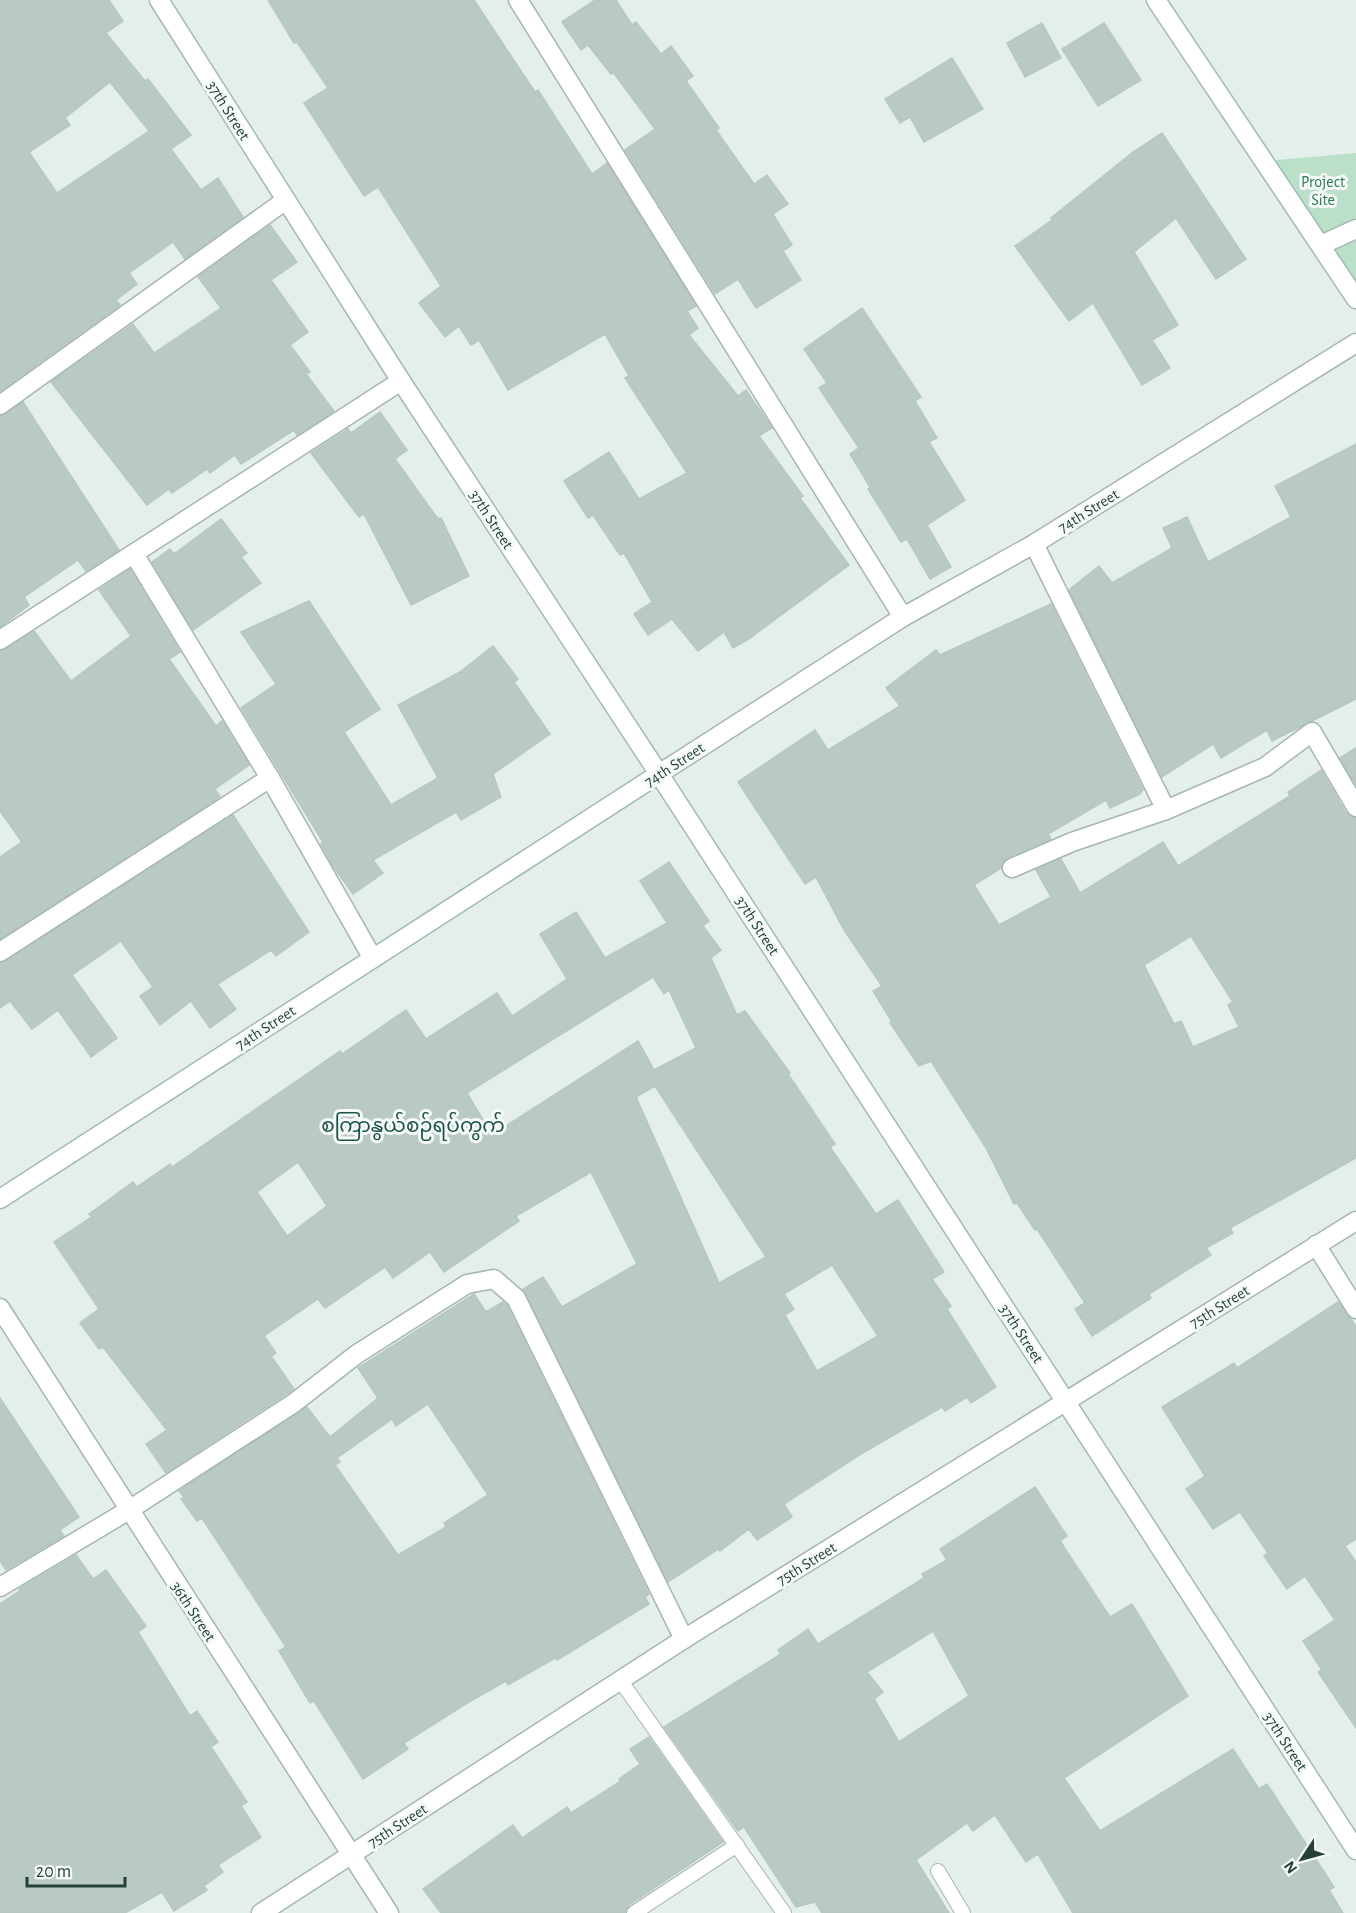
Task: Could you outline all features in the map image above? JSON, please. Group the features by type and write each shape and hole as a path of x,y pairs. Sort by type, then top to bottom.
{"street":[{"name":"37th Street","path":"159,0 401,381 659,774 1356,1850"},
{"path":"518,0 903,617"},
{"path":"1156,0 1356,299"},
{"path":"0,405 286,200"},
{"path":"1322,245 1356,229"},
{"name":"74th Street","path":"0,1199 372,957 903,617 1034,543 1356,343"},
{"path":"0,640 401,381"},
{"path":"1034,543 1166,810"},
{"path":"134,554 270,778 372,957"},
{"path":"1012,868 1072,842 1166,810 1265,767 1312,732 1356,807"},
{"path":"0,952 270,778"},
{"name":"75th Street","path":"261,1913 684,1639 1356,1221"},
{"path":"1316,1245 1356,1309"},
{"path":"0,1587 129,1510 294,1403 357,1354 467,1284 494,1279 516,1298 684,1639"},
{"name":"36th Street","path":"0,1308 389,1913"}],"lane":[{"path":"621,1680 784,1913"},
{"path":"634,1913 737,1845"},
{"path":"938,1871 963,1913"}],"green space":[{"name":"Project Site","path":"1356,153 1356,303 1265,161"}],"building":[{"path":"0,0 109,0 123,21 106,33 145,81 148,79 191,135 171,149 201,190 218,178 243,217 185,259 173,242 129,273 137,284 116,300 120,305 0,391","holes":["110,82 149,131 57,193 29,152 70,125 65,118"]},
{"path":"268,0 474,0 535,92 538,90 592,174 607,163 696,306 687,311 698,328 689,335 738,396 746,390 772,428 759,436 803,496 800,498 849,565 733,648 724,632 698,651 672,619 648,635 634,614 652,602 624,553 620,555 593,515 588,518 564,481 609,452 639,499 687,473 625,378 629,376 605,334 508,390 479,340 471,345 459,326 445,337 419,303 441,286 378,187 364,196 304,103 328,88 297,42 294,43"},
{"path":"595,0 616,0 632,25 636,22 661,54 671,46 693,76 686,81 719,128 716,130 754,184 767,175 788,204 773,214 792,245 783,251 801,280 756,308 738,279 715,294 625,150 655,129 613,72 611,74 588,45 581,50 562,22"},
{"path":"1042,23 1061,58 1025,77 1007,43"},
{"path":"1104,23 1141,80 1098,106 1062,49"},
{"path":"952,58 983,109 924,142 910,117 900,123 885,99"},
{"path":"1162,133 1246,259 1216,279 1176,218 1134,252 1178,325 1152,340 1170,368 1142,385 1093,303 1069,321 1015,246 1052,220 1051,218 1133,152"},
{"path":"270,225 297,262 271,280 308,332 290,345 310,372 306,374 334,411 297,435 294,430 241,464 235,455 210,473 207,469 172,493 169,489 147,505 51,382 133,324 154,353 221,308 198,277"},
{"path":"862,308 921,397 915,401 937,438 929,442 965,500 927,525 951,567 930,579 907,539 901,542 868,489 870,487 850,454 859,448 819,388 827,383 804,349"},
{"path":"23,402 119,550 86,571 78,560 24,597 29,605 0,627 0,416"},
{"path":"380,412 407,450 395,459 438,519 441,518 469,576 411,605 364,514 359,517 311,453 348,429 351,433"},
{"path":"1356,444 1356,699 1272,741 1267,730 1221,758 1213,744 1162,777 1069,590 1099,566 1112,583 1172,548 1163,528 1187,517 1208,562 1291,517 1275,486"},
{"path":"221,519 247,553 241,557 261,583 193,630 152,562 170,549 174,554"},
{"path":"130,569 180,652 169,659 216,726 222,721 249,765 215,789 220,797 0,939 0,857 22,842 0,811 0,651 34,631 71,681 131,636 99,590"},
{"path":"309,601 380,709 344,732 391,805 438,778 398,705 460,672 493,646 518,679 514,682 550,734 493,774 501,797 461,820 456,812 373,860 383,873 353,894 333,866 321,844 323,842 241,708 276,684 241,632"},
{"path":"1051,604 1143,790 1140,794 1110,808 1106,800 1048,834 1051,839 1007,858 1001,868 974,885 999,925 1051,897 1036,870 1061,859 1080,893 1163,842 1178,866 1290,796 1288,792 1321,770 1346,813 1356,818 1356,1158 1230,1228 1233,1233 1206,1248 1211,1255 1149,1294 1151,1298 1092,1336 1075,1309 1085,1303 1037,1229 1035,1230 1017,1203 1014,1204 986,1148 931,1061 919,1066 890,1023 892,1022 873,991 882,986 844,930 816,877 805,884 738,782 815,730 828,750 900,706 886,688 936,650 940,655","holes":["1191,936 1233,1002 1228,1005 1239,1027 1193,1047 1181,1021 1174,1024 1144,965"]},
{"path":"1356,748 1356,785 1340,758"},
{"path":"233,815 309,932 276,956 271,950 219,983 218,985 236,1009 210,1028 191,1001 160,1025 140,996 153,987 121,941 72,975 117,1038 91,1057 58,1010 32,1029 10,1001 0,1008 0,963"},
{"path":"669,862 709,921 703,926 721,950 711,958 737,1015 745,1011 790,1073 788,1074 835,1144 830,1147 876,1214 898,1200 944,1272 932,1279 951,1306 947,1309 996,1387 971,1403 967,1397 945,1411 942,1407 859,1455 784,1504 792,1517 757,1540 749,1529 720,1551 718,1549 668,1582 523,1289 543,1277 562,1307 637,1264 591,1172 516,1216 519,1221 444,1272 430,1252 393,1278 385,1267 325,1308 318,1299 264,1336 276,1353 271,1356 294,1389 166,1473 146,1444 167,1430 103,1347 99,1349 80,1323 99,1309 54,1242 92,1217 89,1214 133,1182 137,1187 170,1164 172,1167 340,1051 342,1054 406,1010 426,1039 497,993 512,1016 567,979 540,934 576,912 605,958 667,923 640,881","holes":["653,977 664,994 669,990 696,1048 654,1070 638,1041 492,1135 467,1093","655,1086 766,1257 719,1283 636,1097","298,1162 327,1206 287,1236 257,1192","832,1265 878,1336 817,1371 785,1315 794,1309 784,1294"]},
{"path":"474,1294 486,1312 503,1302 507,1305 649,1594 645,1597 649,1604 557,1660 555,1658 508,1685 506,1681 467,1703 404,1743 408,1749 363,1779 314,1701 310,1703 279,1651 286,1647 202,1518 197,1521 181,1499 184,1497 179,1491 307,1407 330,1437 378,1398 358,1368","holes":["428,1404 488,1495 444,1523 446,1527 398,1555 335,1465 340,1462 337,1458 392,1419 396,1426"]},
{"path":"1338,1302 1356,1326 1356,1539 1345,1546 1356,1562 1356,1728 1318,1672 1322,1670 1303,1641 1335,1620 1305,1576 1287,1589 1264,1556 1268,1553 1240,1512 1213,1529 1186,1489 1205,1476 1162,1407 1234,1363 1237,1368"},
{"path":"0,1398 79,1517 60,1530 64,1536 6,1570 0,1561"},
{"path":"1035,1487 1067,1536 1060,1541 1110,1617 1132,1604 1188,1696 1064,1778 1100,1831 1233,1749 1259,1789 1267,1784 1334,1887 1329,1890 1343,1913 1073,1913 1038,1854 1026,1862 995,1815 973,1831 967,1823 916,1860 949,1913 822,1913 815,1902 796,1907 744,1827 738,1831 664,1727 781,1654 778,1650 808,1629 818,1644 924,1578 922,1574 947,1560 940,1549","holes":["933,1631 969,1696 899,1742 874,1699 883,1692 867,1672"]},
{"path":"76,1555 93,1579 106,1570 146,1626 138,1632 190,1716 197,1711 218,1742 211,1747 247,1802 241,1806 261,1837 218,1865 223,1872 204,1886 207,1890 174,1911 162,1892 125,1913 0,1913 0,1604 21,1590 19,1589"},
{"path":"649,1737 723,1842 629,1905 625,1913 441,1913 423,1889 513,1825 522,1838 567,1807 571,1813 621,1781 619,1779 640,1764 630,1749"}],"district":[{"name":"စကြာနွယ်စဉ်ရပ်ကွက်","path":"413,1125"}]}
